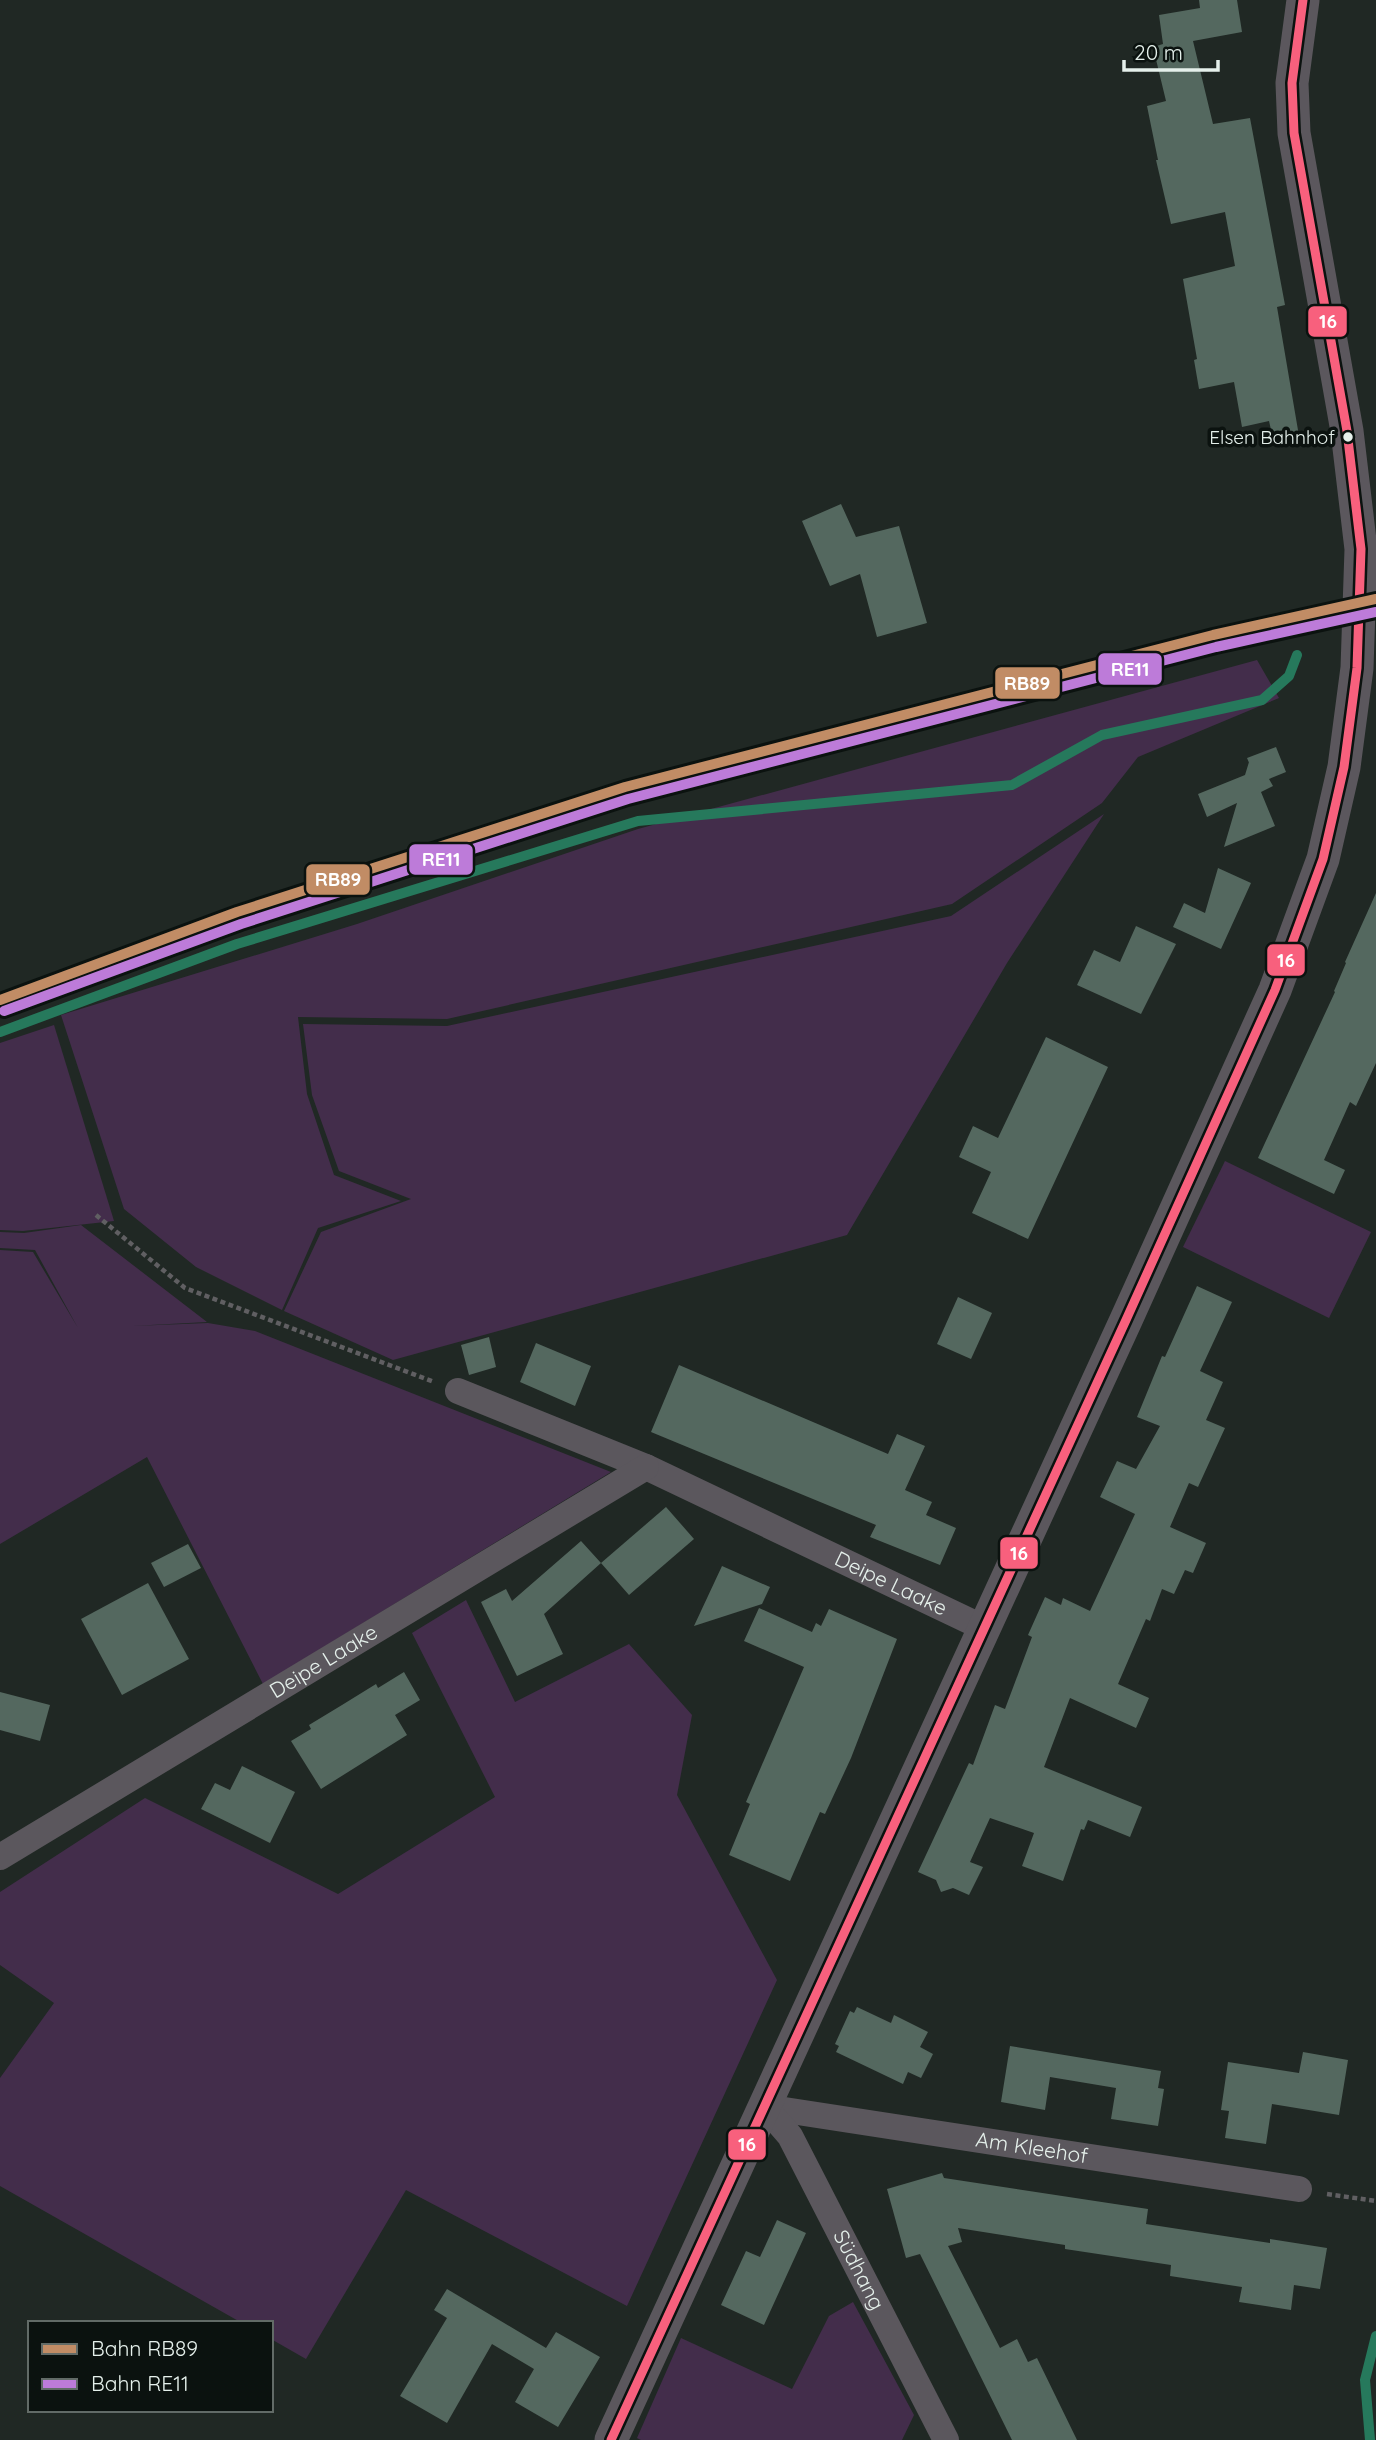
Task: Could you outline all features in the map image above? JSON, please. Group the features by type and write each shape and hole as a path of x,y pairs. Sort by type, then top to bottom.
{"street":[{"path":"611,2440 1275,990 1323,859 1367,664 1357,500 1294,133 1293,83 1303,0"},
{"name":"Deipe Laake","path":"458,1391 646,1468 984,1628"},
{"name":"Deipe Laake","path":"0,1857 646,1468"},
{"name":"Am Kleehof","path":"765,2107 1298,2189"},
{"name":"Südhang","path":"765,2107 790,2136 946,2440"}],"path":[{"path":"96,1215 185,1288 458,1391"},
{"path":"1298,2189 1376,2201"}],"shaded area":[{"path":"1257,660 1279,698 1138,757 1102,803 952,904 447,1019 298,1017 307,1094 334,1175 401,1201 318,1228 282,1310 196,1267 124,1209 61,1015 357,924 638,829"},
{"path":"1104,814 1007,963 847,1235 393,1360 284,1311 321,1232 411,1199 339,1171 312,1095 303,1024 447,1026 951,916"},
{"path":"54,1025 114,1221 23,1231 0,1230 0,1043"},
{"path":"1225,1161 1371,1232 1329,1318 1183,1247"},
{"path":"81,1225 207,1322 132,1326 208,1323 255,1331 611,1472 263,1684 147,1457 0,1544 0,1250 33,1252 78,1328 35,1250 0,1248 0,1232 24,1233"},
{"path":"466,1600 515,1702 629,1644 692,1715 677,1795 777,1980 627,2306 406,2190 306,2359 273,2340 273,2321 238,2321 0,2186 0,2078 54,2003 0,1965 0,1892 145,1798 338,1894 495,1797 412,1633"},
{"path":"853,2302 914,2415 902,2440 637,2438 681,2338 792,2389 829,2316"}],"building":[{"path":"1199,0 1237,0 1242,32 1193,41 1213,124 1250,118 1285,305 1277,307 1299,436 1274,443 1269,421 1242,427 1234,382 1199,389 1194,360 1197,359 1183,279 1235,266 1225,212 1171,224 1156,160 1147,106 1166,101 1153,47 1163,44 1159,15 1200,8"},
{"path":"841,504 856,537 899,526 927,623 877,637 860,574 830,586 802,521"},
{"path":"1276,747 1286,772 1269,779 1273,786 1261,792 1275,826 1224,847 1237,803 1207,817 1198,794 1245,775 1249,762 1247,758"},
{"path":"1218,868 1251,883 1221,949 1173,927 1184,903 1205,913"},
{"path":"1376,893 1376,1063 1356,1106 1350,1102 1324,1160 1345,1170 1334,1194 1258,1158 1335,992 1345,962"},
{"path":"1136,926 1176,944 1141,1014 1077,985 1094,950 1120,962"},
{"path":"1046,1037 1108,1067 1028,1239 972,1213 991,1172 959,1157 973,1126 998,1138"},
{"path":"1197,1286 1232,1302 1200,1371 1223,1382 1206,1420 1225,1428 1198,1487 1189,1483 1170,1527 1206,1543 1193,1573 1185,1570 1174,1594 1162,1589 1150,1621 1146,1619 1118,1684 1149,1698 1136,1728 1070,1698 1044,1767 1142,1807 1130,1837 1088,1820 1084,1830 1081,1829 1063,1881 1022,1866 1034,1833 990,1818 970,1862 983,1867 969,1895 953,1888 941,1892 936,1880 918,1872 969,1763 973,1765 995,1705 1005,1709 1032,1637 1028,1635 1045,1597 1061,1605 1063,1598 1090,1611 1135,1514 1100,1497 1117,1461 1136,1469 1160,1426 1137,1417 1162,1356 1165,1357"},
{"path":"958,1297 992,1313 971,1359 937,1344"},
{"path":"489,1337 496,1367 469,1375 461,1345"},
{"path":"536,1343 591,1366 575,1406 520,1382"},
{"path":"679,1365 888,1454 897,1434 925,1446 905,1490 932,1502 926,1515 956,1528 940,1565 870,1537 876,1525 651,1432"},
{"path":"666,1507 694,1539 629,1595 601,1563"},
{"path":"581,1541 601,1563 544,1614 563,1654 517,1676 481,1602 506,1589 512,1601"},
{"path":"188,1544 201,1568 164,1587 151,1563"},
{"path":"722,1566 770,1587 762,1604 694,1626"},
{"path":"148,1583 189,1659 122,1695 81,1619"},
{"path":"759,1608 812,1632 816,1623 821,1626 829,1609 897,1639 851,1758 825,1814 820,1812 790,1881 729,1855 750,1804 746,1802 804,1667 744,1641"},
{"path":"404,1672 420,1700 395,1715 407,1735 321,1789 291,1741 311,1729 309,1725 376,1684 378,1688"},
{"path":"0,1692 50,1705 40,1741 0,1730"},
{"path":"242,1766 295,1792 270,1843 201,1809 215,1783 230,1790"},
{"path":"857,2007 891,2023 894,2015 928,2032 920,2047 933,2054 921,2078 908,2072 903,2084 836,2052 839,2046 835,2044 850,2011 854,2013"},
{"path":"1010,2046 1161,2071 1158,2088 1164,2089 1158,2126 1111,2119 1116,2088 1050,2077 1045,2110 1001,2102"},
{"path":"1303,2052 1348,2060 1339,2115 1272,2104 1266,2144 1225,2138 1229,2111 1221,2110 1228,2062 1299,2073"},
{"path":"942,2173 944,2178 1148,2209 1146,2224 1270,2243 1270,2239 1327,2248 1320,2289 1294,2285 1291,2310 1239,2302 1242,2287 1170,2276 1171,2265 1065,2249 1065,2245 958,2228 962,2242 948,2246 1000,2348 1017,2339 1028,2362 1037,2358 1077,2440 1012,2440 920,2254 906,2258 887,2189"},
{"path":"777,2220 806,2233 764,2325 721,2305 746,2251 760,2257"},
{"path":"447,2289 546,2348 556,2332 600,2357 558,2427 515,2402 534,2369 492,2344 447,2423 400,2396 447,2318 434,2310"}],"waterway":[{"path":"0,1032 237,944 638,821 1012,785 1102,735 1262,700 1289,676 1297,655"},
{"path":"1370,2440 1365,2380 1376,2336"}],"rail line":[{"name":"RB89","path":"0,1000 237,912 625,787 1213,635 1376,599"},
{"name":"RE11","path":"4,1011 241,924 628,799 1216,647 1376,612"}],"transit line":[{"name":"16","path":"611,2440 1275,990 1323,859 1344,767 1357,668 1361,549 1347,431 1294,133 1292,83 1303,0"}],"place":[{"name":"Elsen Bahnhof","path":"1348,437"}]}
